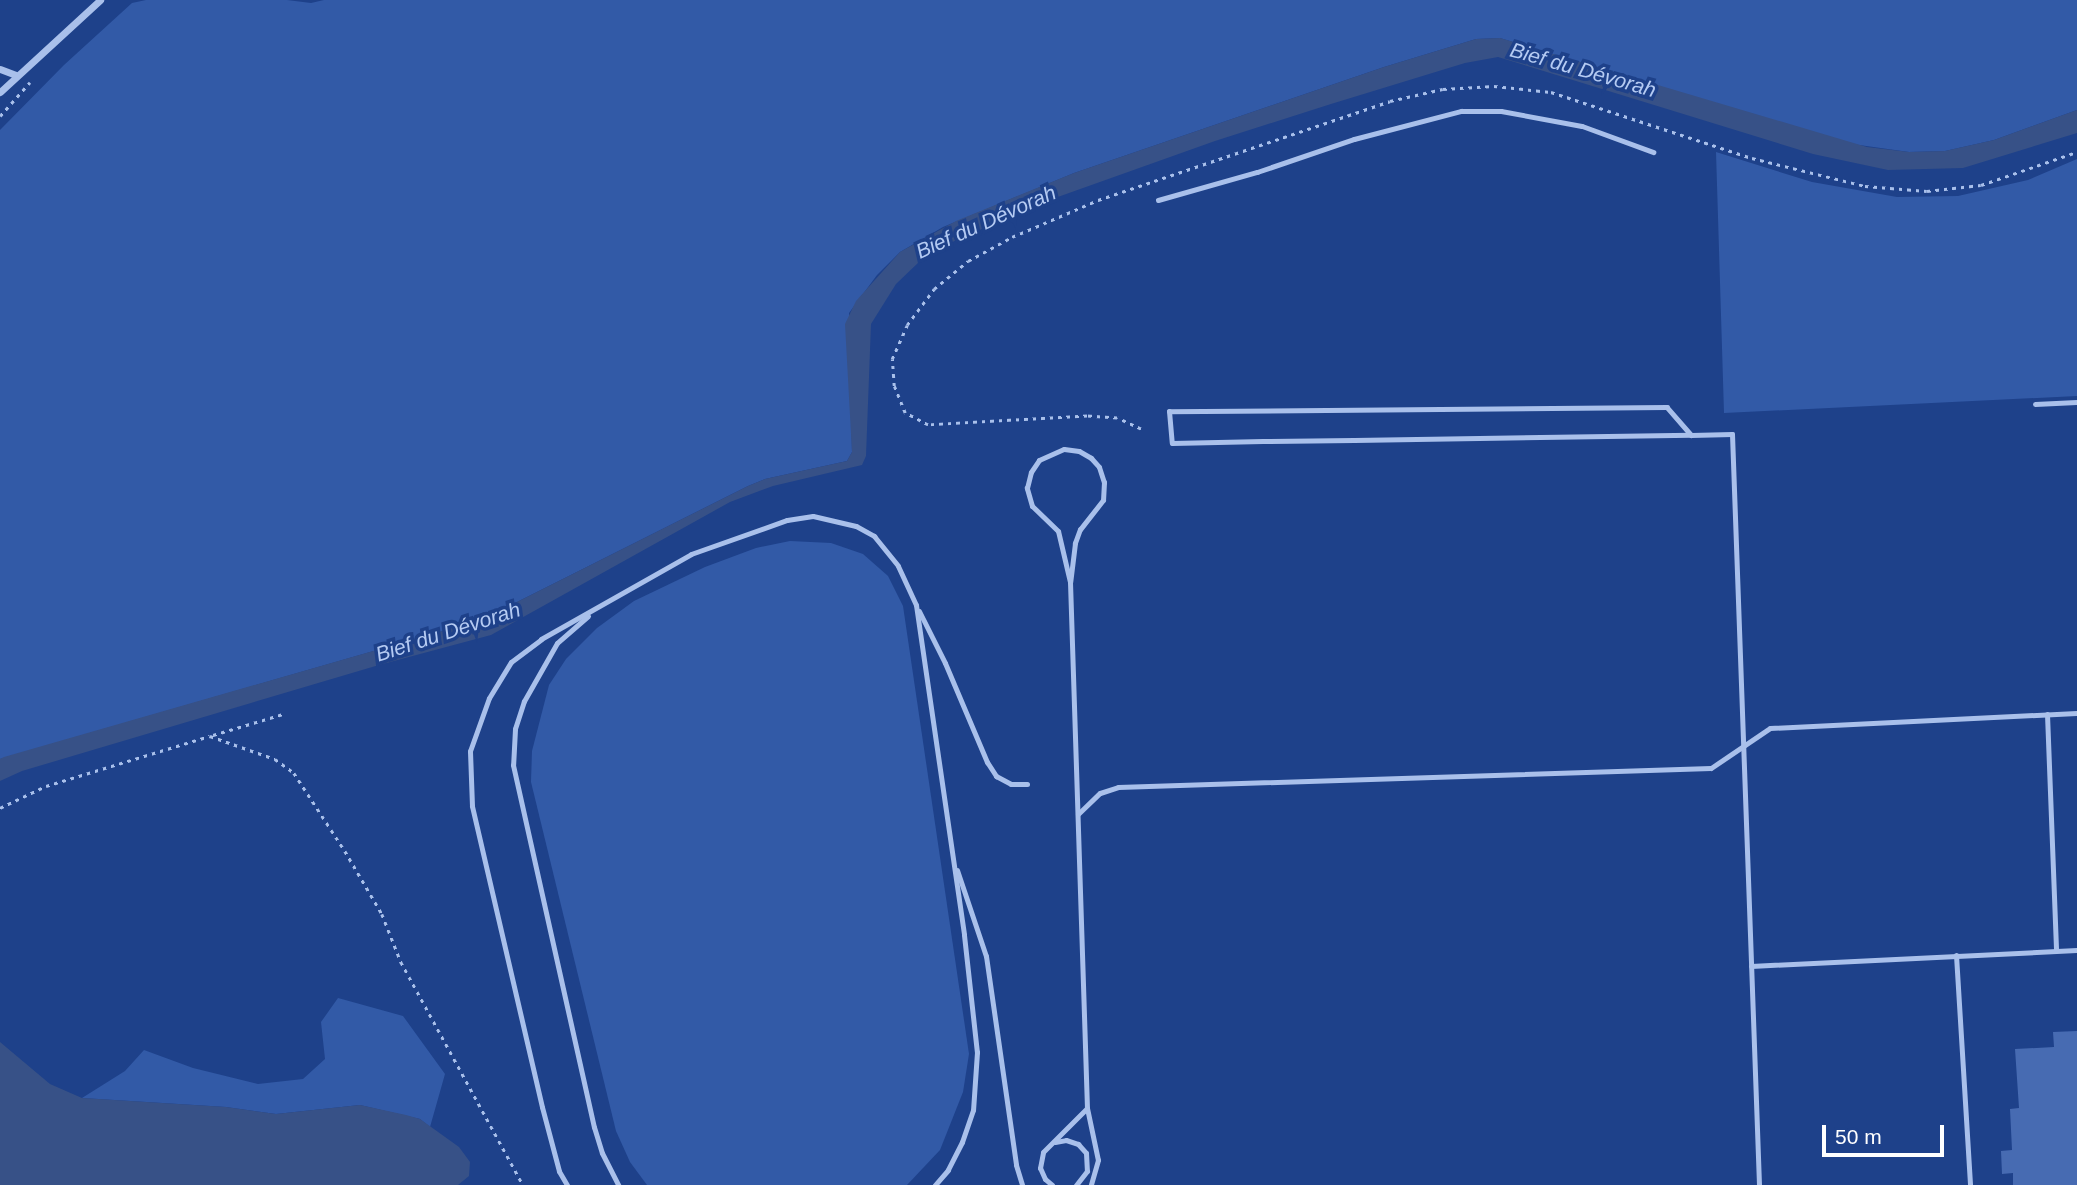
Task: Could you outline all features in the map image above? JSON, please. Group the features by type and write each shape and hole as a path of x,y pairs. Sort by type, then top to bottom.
{"street":[{"path":"0,92 100,0"},
{"path":"0,69 16,75"}],"lane":[{"path":"1158,200 1257,172 1354,139 1461,111 1501,111 1582,125 1653,152"},
{"path":"2035,404 2077,402"},
{"path":"1691,435 1667,407 1169,411 1172,443 1691,435 1732,434 1759,1185"},
{"path":"1070,582 1058,531 1032,506 1027,488 1031,472 1039,460 1064,449 1079,451 1091,458 1099,467 1104,482 1103,500 1080,529 1075,543 1070,582 1087,1108 1096,1137 1098,1160 1094,1183"},
{"path":"567,1185 559,1171 542,1107 472,806 470,751 489,698 510,662 541,639 691,554 787,520 813,516 856,526 874,536 898,566 946,663 987,762 996,776 1011,784 1027,784"},
{"path":"916,605 977,1052 973,1110 962,1142 948,1170 934,1185"},
{"path":"596,609 557,643 538,674 515,729 513,765 594,1127 602,1153 618,1185"},
{"path":"1078,814 1100,793 1118,787 1711,768 1770,728 2077,713"},
{"path":"2047,714 2056,950"},
{"path":"952,856 986,956 1016,1165 1022,1185"},
{"path":"1751,966 2077,950"},
{"path":"1956,955 1970,1185"},
{"path":"1052,1185 1045,1179 1040,1168 1043,1152 1087,1108"},
{"path":"1049,1145 1066,1140 1078,1144 1086,1153 1087,1171 1076,1185"}],"path":[{"path":"1141,429 1117,418 1087,416 928,425 905,413 894,386 892,359 907,325 934,289 968,261 1012,237 1098,200 1390,101 1443,89 1494,86 1551,92 1752,158 1865,186 1927,191 1981,185 2077,152"},
{"path":"0,808 46,786 283,714"},
{"path":"210,736 275,759 294,773 382,914 401,962 523,1185"}],"shaded area":[{"path":"146,0 287,0 311,3 324,0 2077,0 2077,110 1994,140 1945,151 1909,152 1845,143 1500,38 1476,39 1384,67 1074,173 943,227 900,252 877,275 849,313 852,452 847,461 765,479 748,486 481,620 0,759 0,130 64,65 132,3"},
{"path":"1716,152 1812,182 1897,197 1958,196 2028,180 2077,159 2077,396 1724,413"},
{"path":"790,541 831,543 863,554 888,576 903,606 969,1054 963,1092 940,1150 907,1185 647,1185 630,1162 616,1131 531,782 532,751 549,685 566,659 597,628 634,601 705,567 756,548"},
{"path":"338,998 403,1016 445,1074 430,1127 420,1119 360,1105 276,1114 226,1107 82,1098 125,1071 144,1050 193,1068 258,1084 303,1079 325,1059 321,1022"}],"water":[{"name":"Bief du Dévorah","path":"1500,38 1867,147 1909,152 1945,151 1994,140 2077,110 2077,133 1963,168 1888,170 1813,154 1498,57 1465,63 1331,104 1215,141 1055,198 956,240 919,262 896,284 871,324 866,456 862,465 773,486 730,502 491,635 379,665 22,771 0,781 0,759 4,757 481,620 748,486 765,479 847,461 852,452 845,324 856,301 900,252 956,221 1074,173 1384,67 1476,39"},
{"path":"0,1042 50,1084 82,1098 226,1107 276,1114 360,1105 420,1119 459,1147 470,1162 469,1176 458,1185 0,1185"}],"building":[{"path":"2077,1031 2077,1185 2013,1185 2013,1173 2002,1174 2001,1151 2012,1150 2010,1109 2019,1108 2015,1049 2054,1047 2053,1032"}]}
